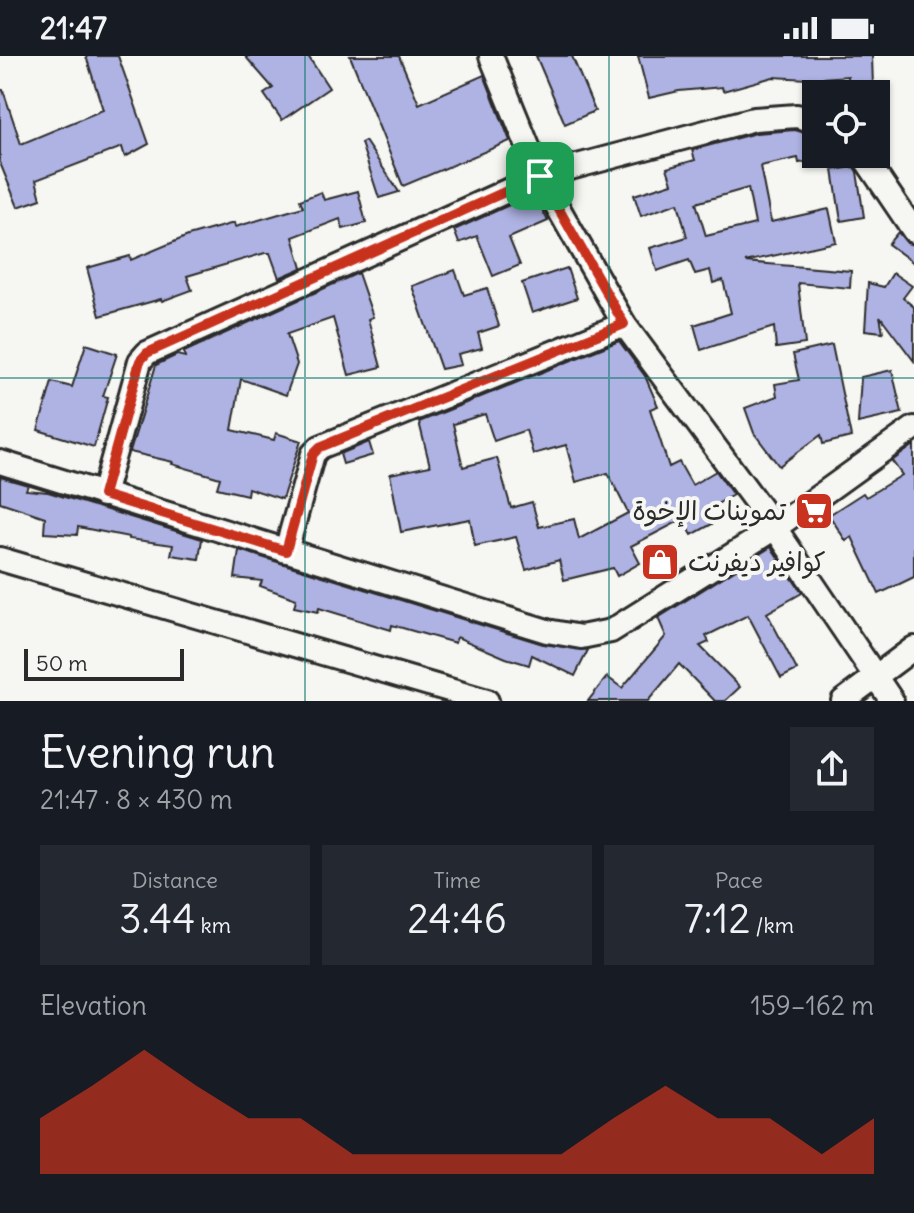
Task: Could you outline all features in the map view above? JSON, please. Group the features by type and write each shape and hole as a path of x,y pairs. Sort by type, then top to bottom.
{"street":[{"path":"491,56 540,176 624,324 775,528 892,701"},
{"path":"103,495 140,361 147,353 540,176 754,119 802,118"},
{"path":"871,168 914,231"},
{"path":"286,551 313,454 320,447 624,324"},
{"path":"0,462 547,631 581,637 611,631 775,528 914,428"},
{"path":"0,559 487,701"},
{"path":"843,701 914,648"}],"building":[{"path":"86,56 118,56 149,144 125,157 122,147 36,180 41,199 18,207 0,163 0,90 3,90 21,144 103,110"},
{"path":"245,56 308,56 329,88 282,120 264,94 273,88"},
{"path":"350,56 399,56 419,104 484,75 510,141 403,186"},
{"path":"536,56 572,56 595,111 565,124"},
{"path":"638,56 872,56 873,80 848,80 848,76 808,79 773,77 723,91 722,87 679,91 649,98"},
{"path":"802,132 802,163 799,163 798,158 760,166 771,222 829,209 836,242 745,262 851,271 850,288 798,283 805,344 776,348 774,327 701,350 694,325 731,313 723,280 713,283 710,270 695,274 689,260 657,271 650,248 687,237 678,203 641,216 634,195 672,183 667,168 695,160 692,150 756,133","holes":["748,188 755,224 706,236 696,203"]},
{"path":"365,141 399,192 379,198 361,143"},
{"path":"855,168 864,217 841,221 833,170"},
{"path":"358,191 366,223 343,229 340,219 293,237 302,268 279,278 270,253 265,253 187,276 192,290 162,301 100,316 87,268 130,256 131,260 188,236 234,223 235,227 303,207 300,200 321,192 324,200"},
{"path":"534,194 548,221 509,238 520,265 493,276 477,236 459,243 454,230"},
{"path":"898,232 907,243 914,245 914,263 888,244"},
{"path":"567,268 577,298 532,313 522,283"},
{"path":"455,270 464,295 487,288 499,326 478,333 482,348 458,354 461,365 441,369 412,286"},
{"path":"358,273 373,317 368,319 381,367 349,375 333,318 287,334 297,364 286,395 241,379 232,430 274,440 276,433 301,441 282,499 248,488 247,495 217,488 220,478 130,452 156,365 177,355 185,357 184,352"},
{"path":"893,273 912,286 903,298 914,307 914,361 880,316 883,332 865,330 868,283 884,287"},
{"path":"619,341 645,376 658,406 650,409 669,467 679,462 692,485 716,471 733,495 705,511 712,524 692,535 683,519 631,546 640,563 617,576 613,568 564,580 559,560 526,570 516,537 475,546 470,519 401,532 390,474 430,466 419,422","holes":["485,414 494,441 526,430 533,454 566,445 576,482 608,473 628,513 579,539 574,519 539,527 532,502 511,508 497,458 463,467 453,424"]},
{"path":"86,344 117,354 103,396 108,397 94,447 38,430 52,382 72,387"},
{"path":"832,345 851,437 823,444 821,435 779,466 754,433 745,408 777,396 775,384 799,380 793,354"},
{"path":"892,370 902,413 858,423 861,377"},
{"path":"369,442 373,455 343,464 340,454"},
{"path":"914,445 914,577 879,594 852,537 846,541 829,515 863,493 866,497 902,475 892,461"},
{"path":"0,477 28,485 26,490 48,492 202,539 199,559 171,555 173,545 78,527 77,535 44,533 45,517 0,502"},
{"path":"771,547 802,593 767,613 797,670 781,678 748,615 706,636 709,642 700,646 740,687 725,701 715,701 679,664 648,701 588,701 607,677 622,688 666,636 658,618"},
{"path":"239,550 543,644 588,650 575,676 532,655 529,665 457,637 455,643 392,625 391,630 319,608 318,612 294,607 296,599 260,586 262,581 235,578"}],"place":[{"name":"تموينات الإخوة","path":"814,511"},
{"name":"كوافير ديفرنت","path":"660,562"}],"route":[{"path":"540,176 624,324 320,447 313,454 286,551 103,495 140,361 147,353 540,176"}]}
